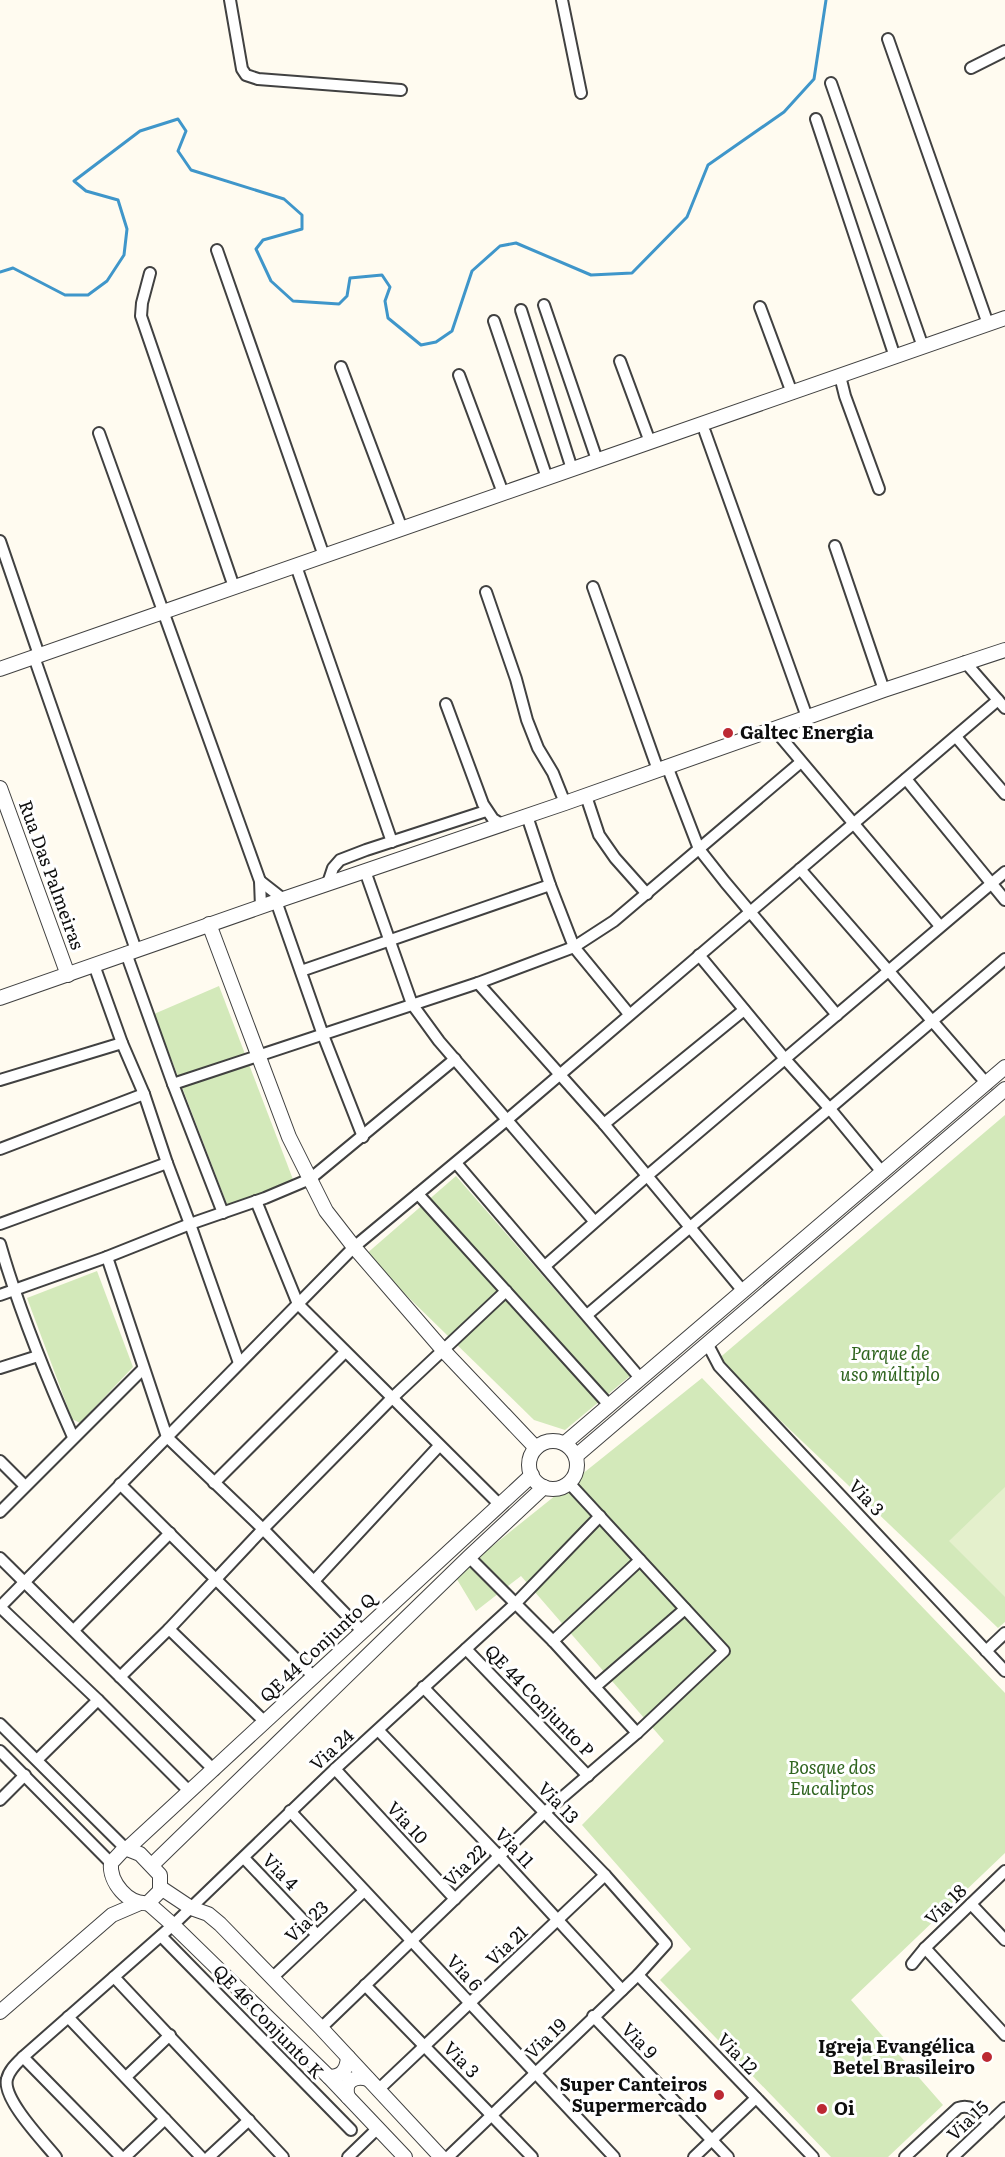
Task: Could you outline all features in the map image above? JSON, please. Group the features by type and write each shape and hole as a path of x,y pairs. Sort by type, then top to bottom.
{"street":[{"path":"230,0 242,69 246,75 258,79 401,90"},
{"path":"562,0 581,93"},
{"path":"888,39 988,324"},
{"path":"971,68 1005,51"},
{"path":"831,83 923,347"},
{"path":"816,119 895,357"},
{"path":"217,250 324,556"},
{"path":"150,273 141,316 234,587"},
{"path":"544,305 597,460"},
{"path":"760,307 792,393"},
{"path":"521,310 572,469"},
{"path":"0,669 1005,318"},
{"path":"494,321 547,478"},
{"path":"621,362 650,442"},
{"path":"341,367 402,529"},
{"path":"459,375 503,493"},
{"path":"840,376 879,489"},
{"path":"705,432 807,717"},
{"path":"99,433 260,881 261,907"},
{"path":"0,541 173,1084 223,1213"},
{"path":"835,546 884,690"},
{"path":"296,566 392,842"},
{"path":"592,587 663,768 699,849 837,1015"},
{"path":"486,592 516,679 527,720 565,803"},
{"path":"0,998 208,924 365,872 884,690 1005,650"},
{"path":"189,1791 0,1607 354,1247 508,1119 853,823 1002,704 965,662"},
{"path":"446,704 486,811 501,824"},
{"path":"774,729 940,926"},
{"path":"957,738 1005,794"},
{"path":"173,1084 478,983 574,947 614,921 801,762"},
{"path":"906,779 1005,900"},
{"name":"Rua Das Palmeiras","path":"0,788 68,975"},
{"path":"586,796 599,835 615,858 647,894"},
{"path":"328,883 333,868 340,860 486,811"},
{"path":"527,816 549,885 574,947 629,1014"},
{"path":"800,868 987,1084"},
{"path":"365,872 412,1004 455,1059 594,1221"},
{"path":"545,1266 594,1221 1005,872"},
{"path":"260,881 279,900 323,1035 363,1137"},
{"path":"301,971 549,885"},
{"path":"208,924 289,1137 326,1211 443,1350 536,1449"},
{"path":"699,955 882,1172"},
{"path":"587,1315 1005,959"},
{"path":"94,965 122,1043 144,1094 166,1163 239,1363"},
{"path":"478,983 604,1124 743,1291"},
{"path":"604,1124 744,1010"},
{"path":"0,1080 122,1043"},
{"path":"0,1295 310,1179 455,1059"},
{"path":"565,1443 1005,1067"},
{"path":"576,1456 1005,1089"},
{"path":"0,1149 144,1094"},
{"path":"0,1224 166,1163"},
{"path":"456,1163 640,1378"},
{"path":"418,1194 609,1405"},
{"path":"256,1201 298,1304 499,1504"},
{"path":"809,1236 819,1247"},
{"path":"0,1244 13,1290 73,1437"},
{"path":"106,1257 167,1437 263,1529 362,1631"},
{"path":"120,1677 170,1629 263,1529 391,1399 506,1291"},
{"name":"Via 3","path":"708,1345 719,1365 1005,1671"},
{"path":"214,1483 345,1352"},
{"path":"0,1368 38,1356"},
{"path":"0,1512 143,1369"},
{"path":"548,1441 565,1443 576,1456 577,1471 569,1483 559,1488 544,1487 532,1475 530,1462 536,1449 548,1441"},
{"path":"314,1581 439,1446"},
{"path":"0,1461 25,1486"},
{"name":"QE 44 Conjunto Q","path":"126,1848 214,1770 532,1475"},
{"path":"569,1483 685,1609 595,1687"},
{"path":"120,1484 314,1677"},
{"path":"152,1865 544,1487"},
{"name":"Via 24","path":"173,1925 290,1811 516,1604 600,1516"},
{"path":"74,1629 170,1533"},
{"path":"469,1557 553,1641 637,1733"},
{"path":"0,1558 214,1770"},
{"path":"553,1641 640,1560"},
{"name":"Via 22","path":"321,2028 544,1813 637,1733 724,1652 685,1609"},
{"path":"170,1629 265,1722"},
{"path":"986,1651 1005,1633"},
{"name":"QE 44 Conjunto P","path":"466,1649 588,1776"},
{"name":"Via 13","path":"423,1688 605,1875 666,1944"},
{"path":"37,1760 98,1700"},
{"path":"0,1724 126,1848 152,1865 160,1875 161,1888 154,1899 112,1915 0,2012"},
{"name":"Via 11","path":"379,1731 499,1856 622,1990"},
{"path":"0,1751 111,1863 112,1875 118,1887 173,1925 338,2087 405,2157"},
{"name":"Via 10","path":"335,1769 455,1899"},
{"path":"0,1800 25,1775"},
{"name":"Via 6","path":"290,1811 535,2073 606,2154"},
{"path":"111,1863 126,1848"},
{"name":"Via 4","path":"244,1858 317,1935"},
{"name":"Via 18","path":"912,1964 925,1948 1005,1871"},
{"name":"Via 21","path":"378,2090 605,1875"},
{"path":"112,1915 118,1887"},
{"path":"161,1888 191,1908 208,1914 273,1977 441,2157"},
{"name":"Via 23","path":"273,1977 364,1891"},
{"path":"971,1904 1005,1940"},
{"path":"56,2157 14,2104 7,2080 11,2070 173,1925"},
{"name":"QE 46 Conjunto K","path":"161,1936 351,2130"},
{"name":"Via 19","path":"448,2157 638,1975 666,1944"},
{"path":"925,1948 1005,2035"},
{"name":"Via 12","path":"638,1975 813,2157"},
{"path":"114,1977 283,2157"},
{"path":"216,1991 228,1979"},
{"name":"Via 3","path":"365,1985 532,2157"},
{"name":"Via 9","path":"593,2016 728,2157"},
{"path":"68,2017 201,2157"},
{"path":"126,2078 170,2035"},
{"path":"23,2057 123,2157 165,2119"},
{"path":"323,2102 338,2087 348,2057"},
{"path":"338,2087 346,2090 348,2084 354,2079 361,2077 368,2079"},
{"path":"694,2157 756,2098"},
{"path":"905,2157 958,2108 968,2106 973,2108 989,2123"},
{"name":"Via 15","path":"953,2157 1005,2108"},
{"path":"209,2157 249,2120"},
{"path":"348,2157 378,2128"}],"green space":[{"path":"219,986 294,1182 228,1207 154,1014"},
{"name":"Parque de uso múltiplo","path":"1005,1115 1005,1622 998,1628 717,1360"},
{"path":"456,1176 630,1376 565,1430 534,1420 365,1255"},
{"path":"97,1271 133,1367 80,1423 72,1419 27,1298"},
{"name":"Bosque dos Eucaliptos","path":"702,1378 1005,1693 1005,1853 851,2000 943,2105 888,2157 831,2157 660,1980 691,1949 582,1825 664,1741 521,1576 476,1611 455,1576"},
{"path":"1005,1487 1005,1597 949,1541"}],"waterway":[{"path":"0,272 13,268 65,295 88,295 107,281 124,255 127,229 118,200 86,191 74,181 140,131 178,119 186,131 178,151 191,170 284,199 302,215 302,229 263,240 256,249 271,281 293,301 339,304 347,296 350,278 382,275 390,287 385,301 388,318 421,345 436,342 452,331 472,271 500,246 516,243 591,275 632,273 687,217 708,165 784,112 814,79 826,0"}],"place":[{"name":"Galtec Energia","path":"728,733"},
{"name":"Igreja Evangélica Betel Brasileiro","path":"987,2057"},
{"name":"Super Canteiros Supermercado","path":"719,2095"},
{"name":"Oi","path":"822,2109"}]}
